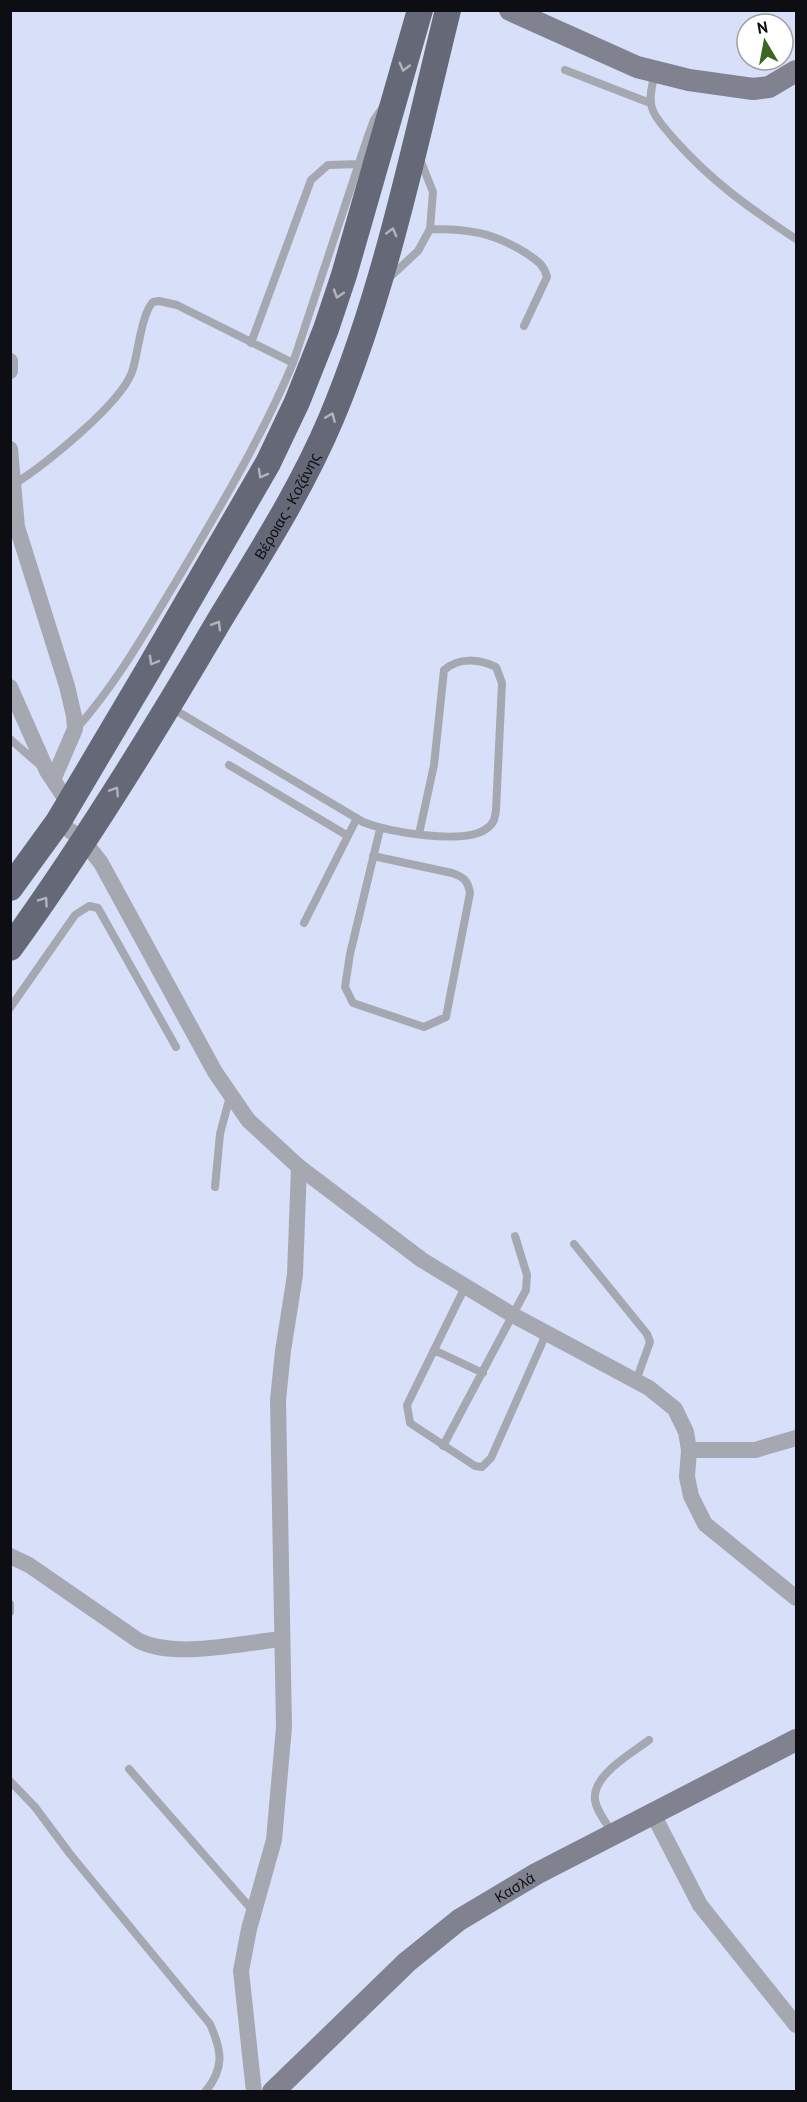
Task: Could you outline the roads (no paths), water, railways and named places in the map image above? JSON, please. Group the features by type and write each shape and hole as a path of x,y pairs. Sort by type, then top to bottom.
{"main road":[{"name":"Βέροιας - Κοζάνης","path":"10,948 169,706 306,473 338,399 377,288 414,146 410,101 420,10"},
{"name":"Βέροιας - Κοζάνης","path":"10,888 63,813 268,463 297,402 410,101 448,10"}],"street":[{"path":"510,10 581,44 655,72 689,80 753,89 769,87 796,71"},
{"path":"10,362 10,371"},
{"path":"10,449 17,527 67,686 75,729 50,776"},
{"path":"10,687 50,776 63,813 101,863 230,1096 248,1120 299,1167 366,1221 465,1287 636,1382 675,1409 686,1432 689,1450 687,1477 691,1496 705,1524 796,1598"},
{"path":"254,2091 241,1971 254,1912 267,1872 276,1822 284,1727 278,1400 295,1275 299,1167"},
{"path":"689,1450 755,1450 782,1444 796,1438"},
{"path":"10,1556 30,1565 139,1641 158,1648 196,1648 282,1639"},
{"name":"Κασλά","path":"273,2091 379,1987 438,1935 504,1891 796,1740"},
{"path":"653,1814 700,1905 796,2025"}],"lane":[{"path":"565,69 650,103"},
{"path":"655,72 650,103 652,111 666,130 701,170 738,201 796,239"},
{"path":"75,729 98,704 125,665 228,494 269,419 293,363 374,120 380,110 410,101"},
{"path":"377,288 418,251 430,228 433,192 414,146"},
{"path":"251,343 311,180 327,165 360,164"},
{"path":"430,228 484,233 501,238 538,261 545,268 547,277 524,326"},
{"path":"12,485 75,438 117,394 131,375 147,312 153,303 159,301 177,305 293,363"},
{"path":"169,706 357,818 380,829 419,834 476,834 485,831 494,821 502,683 496,667 484,662 459,662 444,670 434,765 419,834"},
{"path":"10,739 50,776"},
{"path":"229,765 348,836"},
{"path":"304,923 357,818"},
{"path":"373,856 452,873 463,877 469,884 470,893 446,1017 430,1026 424,1027 353,1003 345,987 350,954 373,856 380,829"},
{"path":"10,1008 75,915 89,906 98,908 176,1047"},
{"path":"215,1187 220,1134 230,1096"},
{"path":"443,1446 525,1290 527,1275 515,1236"},
{"path":"574,1244 647,1334 650,1342 636,1382"},
{"path":"465,1287 407,1405 407,1416 410,1424 475,1466 482,1467 487,1463 547,1332"},
{"path":"434,1350 483,1373"},
{"path":"10,1604 10,1612"},
{"path":"613,1834 595,1801 596,1789 601,1779 649,1740"},
{"path":"129,1769 254,1912"},
{"path":"10,1781 35,1807 70,1854 210,2024 219,2043 219,2063 216,2078 205,2091"}]}
